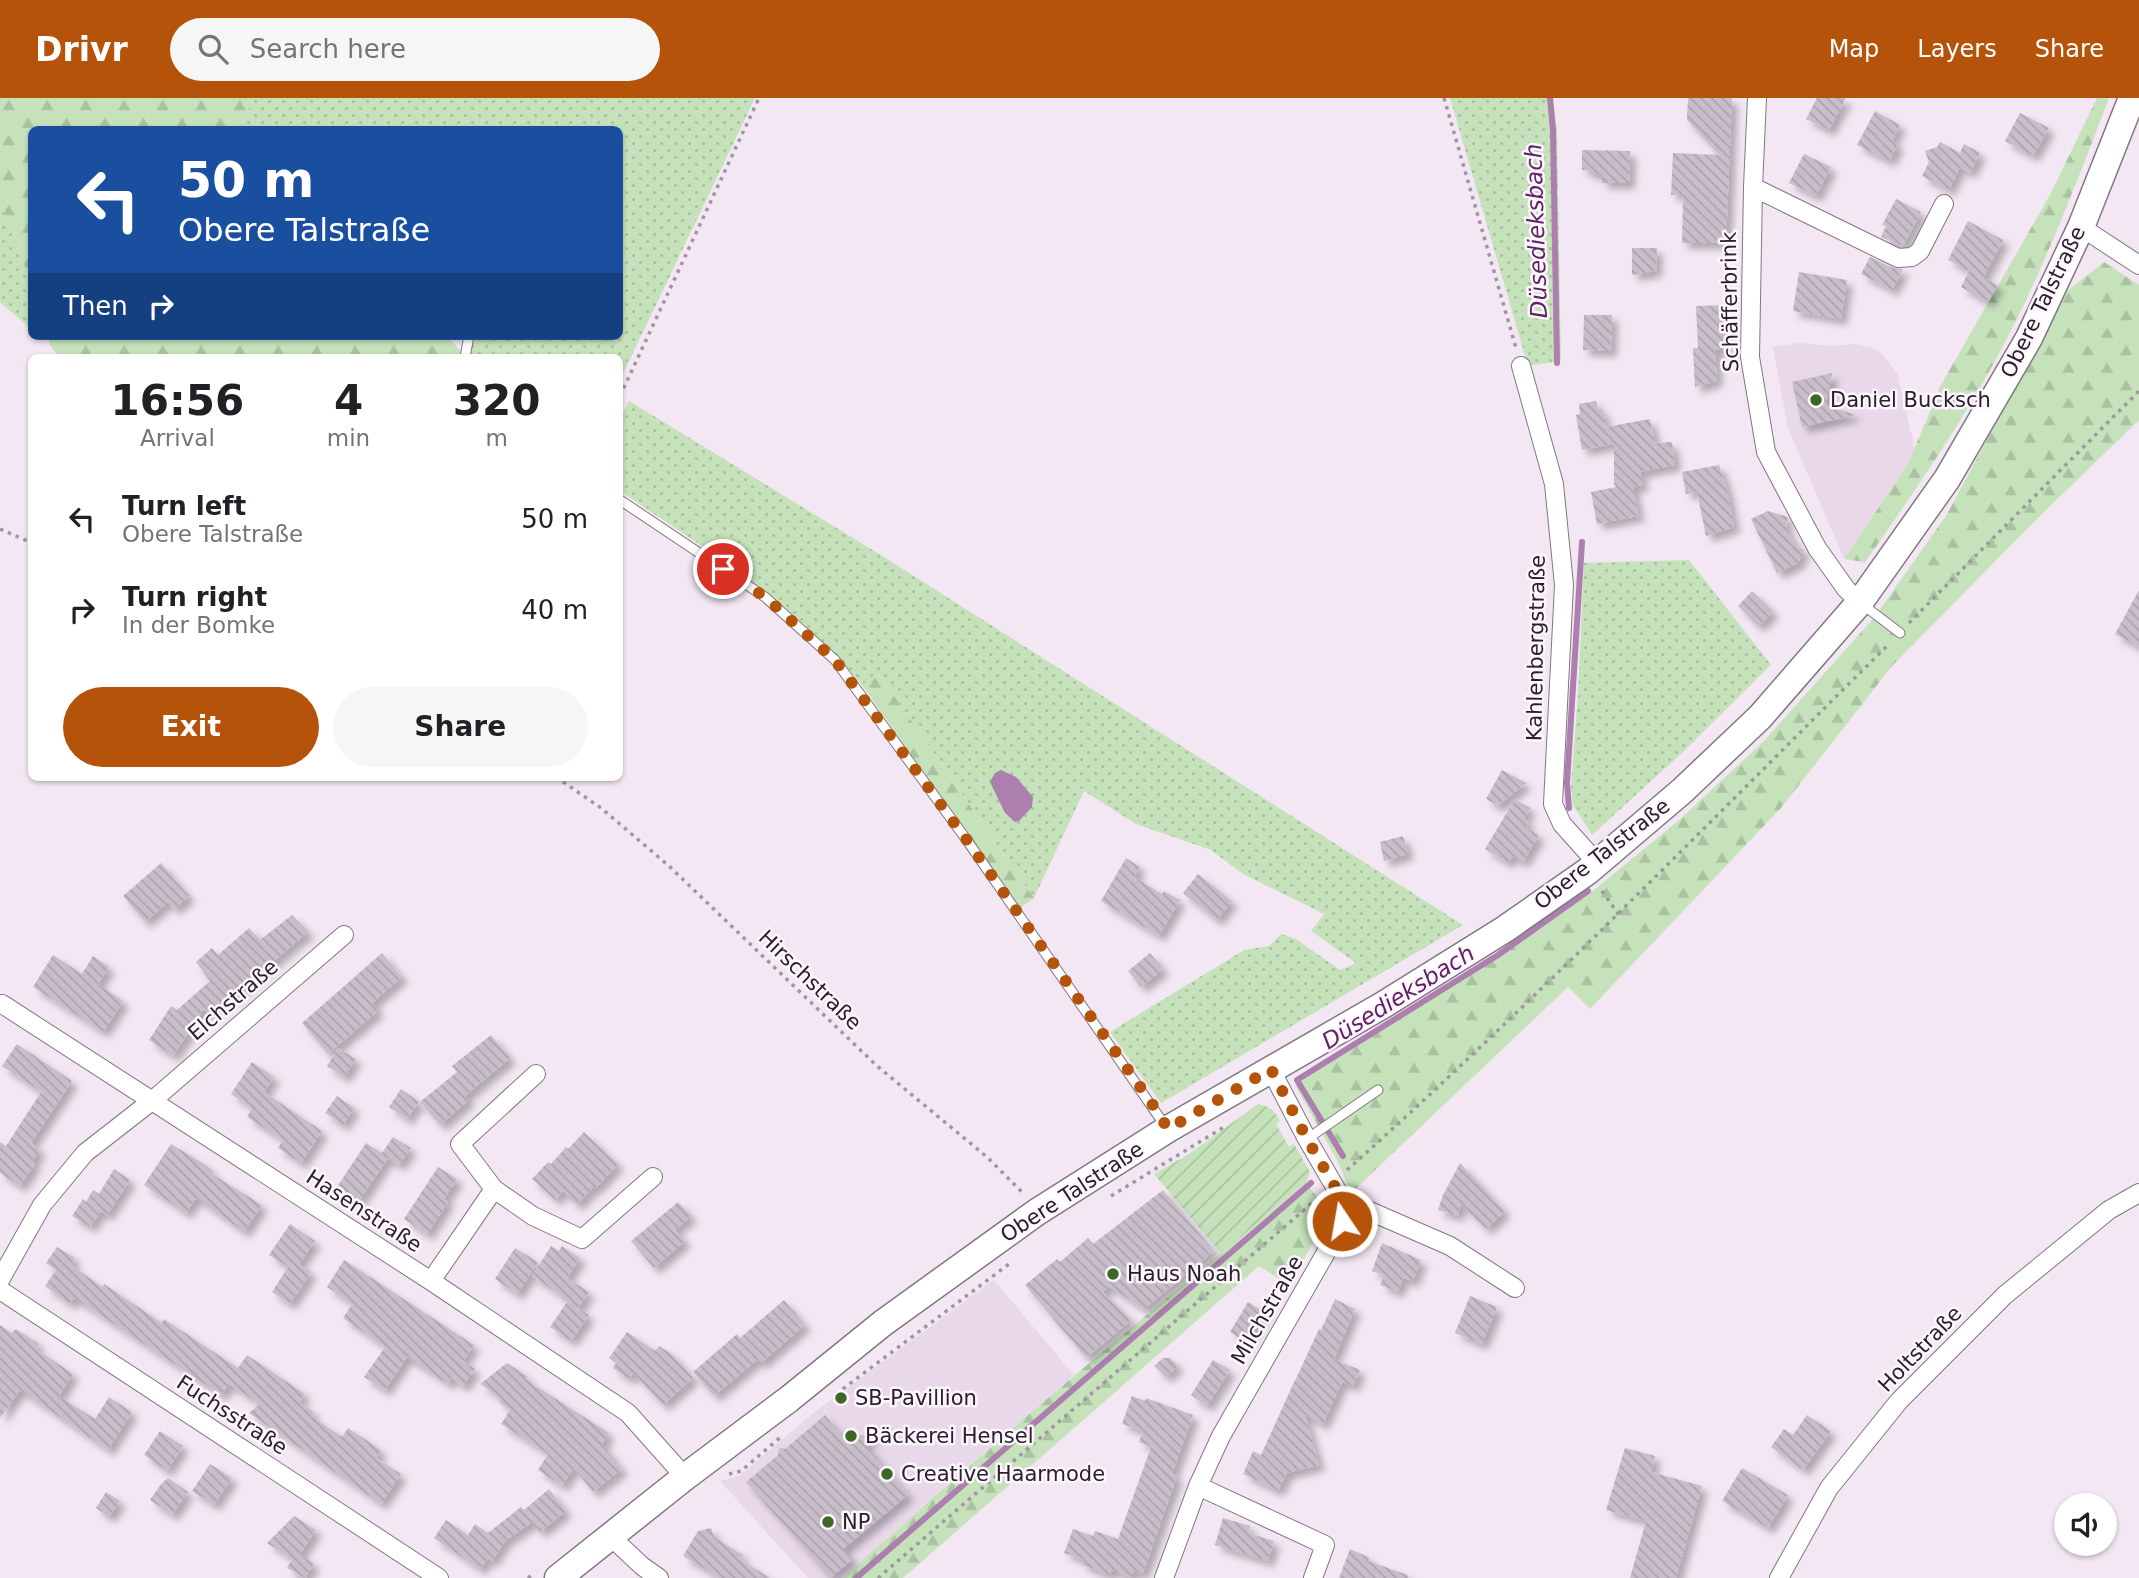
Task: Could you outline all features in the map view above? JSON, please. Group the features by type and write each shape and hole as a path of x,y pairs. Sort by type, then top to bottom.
{"street":[{"name":"Schäfferbrink","path":"1757,98 1750,357 1766,452 1817,548 1846,589 1860,603"},
{"name":"Obere Talstraße","path":"547,1575 610,1536 883,1323 1037,1212 1168,1129 1437,972 1505,929 1592,867 1682,791 1760,717 1860,603 1947,479 2029,338 2081,227 2132,98"},
{"path":"1753,187 1898,258 1912,257 1920,251 1944,204"},
{"path":"2081,227 2139,265"},
{"name":"Kahlenbergstraße","path":"1521,366 1554,484 1564,585 1553,804 1562,824 1592,867"},
{"name":"Elchstraße","path":"0,1280 42,1205 85,1153 153,1100 344,935"},
{"name":"Hasenstraße","path":"2,1004 431,1281 628,1413 685,1477"},
{"path":"1271,1069 1337,1192 1450,1246 1516,1288"},
{"path":"536,1074 460,1144 494,1189 533,1216 582,1239 653,1177"},
{"path":"431,1281 494,1189"},
{"name":"Milchstraße","path":"1164,1578 1198,1486 1221,1436 1342,1221 1337,1192"},
{"name":"Holtstraße","path":"1779,1578 1829,1488 1899,1402 2005,1295 2109,1210 2139,1193"},
{"name":"Fuchsstraße","path":"0,1290 439,1578"},
{"path":"1198,1486 1325,1545 1313,1578"},
{"path":"610,1536 659,1578"}],"lane":[{"path":"623,501 765,597 835,660 966,839 1168,1129"},
{"path":"1860,603 1900,633"},
{"path":"1307,1139 1378,1090"}],"path":[{"path":"623,390 759,98"},
{"path":"1444,98 1521,366"},
{"path":"878,1578 1337,1192 1417,1108 1619,915 2139,391"},
{"path":"0,529 28,541"},
{"name":"Hirschstraße","path":"562,781 601,808 668,866 877,1066 987,1157 1026,1196 1037,1212"},
{"path":"1592,867 1619,915"},
{"path":"1103,1201 1226,1125"},
{"path":"831,1398 1014,1260"},
{"path":"528,1578 547,1575"}],"shaded area":[{"path":"1798,343 1832,346 1856,344 1880,352 1897,373 1915,450 1844,559 1788,428 1773,347"},
{"path":"1001,770 1016,777 1033,797 1032,807 1019,821 1015,822 1005,813 990,782 995,773"},
{"path":"994,1280 1074,1375 843,1578 808,1578 720,1481 739,1476 812,1414"}],"green space":[{"path":"0,98 253,98 243,122 248,126 28,126 28,277 10,220 0,208"},
{"path":"253,98 755,98 623,374 623,354 468,354 472,340 623,340 623,126 247,126 243,122"},
{"path":"1450,98 1553,98 1557,132 1561,361 1528,366"},
{"path":"2097,98 2109,98 2042,264 1995,361 1933,463 1865,562 1844,559 1908,464 1941,385 2051,193"},
{"path":"0,208 10,220 28,277 28,326 0,302"},
{"path":"2104,262 2139,285 2139,420 1892,666 1781,808 1590,1009 1568,987 1351,1193 1337,1160 1295,1085 1499,957 1594,890 1678,821 1764,741 1873,619 1946,516 2067,291"},
{"path":"49,340 451,340 463,354 57,354"},
{"path":"629,401 884,557 1463,925 1161,1103 1110,1032 1244,950 1269,946 1281,934 1296,939 1340,970 1356,963 1311,931 1324,914 1243,874 1211,850 1136,824 1084,791 1034,898 879,674 862,685 809,628 779,603 717,556 623,493 623,413"},
{"path":"1689,560 1771,665 1682,753 1592,835 1573,805 1571,787 1584,563"},
{"path":"879,674 1034,898 1020,908 862,685"},
{"path":"1258,1104 1276,1114 1280,1121 1276,1124 1289,1147 1294,1144 1310,1172 1306,1183 1221,1253 1154,1174 1189,1154"},
{"path":"1306,1183 1330,1213 1289,1285 1259,1266 903,1578 843,1578 1014,1427"}],"building":[{"path":"1688,98 1732,98 1726,243 1682,243 1683,195 1671,195 1673,153 1719,155 1687,120"},
{"path":"1817,98 1846,98 1829,130 1806,119"},
{"path":"1875,111 1900,125 1892,141 1898,145 1889,161 1857,145"},
{"path":"2020,113 2049,128 2033,156 2005,141"},
{"path":"1940,142 1960,153 1964,144 1980,153 1970,173 1960,167 1949,190 1922,176 1929,162 1925,151 1937,147"},
{"path":"1582,150 1630,151 1629,183 1602,183 1602,174 1590,174 1590,170 1582,170"},
{"path":"1804,154 1831,167 1816,196 1789,183"},
{"path":"1896,199 1921,212 1903,246 1881,237 1886,226 1882,225"},
{"path":"1968,221 2003,240 1983,278 1998,285 1988,302 1961,287 1969,271 1971,272 1948,260"},
{"path":"1632,248 1657,248 1656,271 1632,275"},
{"path":"1870,257 1893,268 1903,269 1892,290 1861,274"},
{"path":"1799,272 1847,280 1841,319 1793,311"},
{"path":"1725,305 1726,350 1715,350 1717,381 1695,387 1693,348 1698,348 1696,306"},
{"path":"1584,315 1612,315 1611,351 1583,350"},
{"name":"Daniel Bucksch","path":"1832,373 1826,405 1856,415 1802,427 1792,382"},
{"path":"1596,401 1598,410 1603,410 1606,427 1650,419 1655,443 1672,442 1675,465 1640,472 1643,485 1633,487 1639,519 1637,516 1597,524 1591,492 1616,487 1614,444 1582,450 1576,415 1580,414 1579,404"},
{"path":"1719,465 1727,489 1734,527 1706,536 1697,492 1686,494 1682,472"},
{"path":"1768,511 1788,517 1786,527 1795,545 1804,550 1798,563 1777,573 1751,519"},
{"path":"2139,590 2139,647 2115,634"},
{"path":"1752,591 1773,612 1758,626 1738,606"},
{"path":"1502,770 1526,783 1498,806 1486,799"},
{"path":"1515,799 1530,808 1524,819 1529,823 1526,828 1539,835 1523,862 1512,856 1508,863 1485,849"},
{"path":"1403,836 1408,854 1384,861 1380,842"},
{"path":"1126,858 1140,867 1134,877 1162,894 1164,891 1180,900 1159,936 1101,901"},
{"path":"161,863 189,896 174,909 168,902 145,922 123,896"},
{"path":"1198,874 1232,901 1217,920 1183,893"},
{"path":"292,915 308,932 227,1001 209,1014 204,1009 173,1056 149,1040 171,1006 177,1010 210,981 196,962 212,948 218,955 249,928 260,940"},
{"path":"382,953 402,977 372,1003 378,1011 328,1054 302,1023"},
{"path":"1150,953 1163,969 1141,987 1128,971"},
{"path":"53,955 82,974 93,956 109,967 98,984 123,1001 103,1032 33,987"},
{"path":"491,1035 510,1058 465,1096 469,1100 440,1125 420,1102 457,1072 452,1066"},
{"path":"17,1044 72,1081 31,1143 40,1150 32,1162 35,1164 20,1186 0,1173 0,1142 6,1146 41,1092 2,1066"},
{"path":"338,1048 356,1059 344,1077 327,1066"},
{"path":"252,1062 274,1077 264,1092 322,1131 301,1163 278,1148 283,1140 247,1117 252,1108 231,1094"},
{"path":"401,1089 419,1102 407,1119 389,1107"},
{"path":"337,1096 354,1108 343,1125 325,1113"},
{"path":"584,1132 618,1164 577,1205 563,1191 555,1200 532,1179"},
{"path":"393,1137 411,1148 399,1165 388,1158 359,1201 337,1187 366,1143 382,1153"},
{"path":"171,1144 262,1205 244,1232 196,1198 186,1213 144,1185"},
{"path":"1460,1163 1505,1211 1486,1229 1461,1204 1458,1216 1438,1210"},
{"path":"438,1167 457,1179 444,1199 448,1202 427,1234 404,1219"},
{"path":"114,1169 130,1180 107,1215 101,1211 90,1227 72,1216 83,1199 86,1202 93,1190 99,1194"},
{"name":"Haus Noah","path":"1163,1190 1214,1251 1144,1309 1108,1286 1103,1292 1131,1320 1086,1358 1025,1285 1057,1259 1060,1262 1088,1238 1093,1244"},
{"path":"678,1202 691,1216 675,1230 685,1241 654,1268 631,1241"},
{"path":"290,1224 315,1241 299,1264 311,1272 290,1304 272,1292 288,1267 269,1255"},
{"path":"1382,1243 1421,1260 1413,1281 1403,1278 1398,1292 1380,1285 1384,1275 1372,1271"},
{"path":"551,1246 559,1251 562,1246 580,1258 567,1278 589,1292 578,1308 589,1315 571,1341 550,1327 567,1302 532,1276"},
{"path":"57,1247 75,1258 71,1265 102,1287 104,1284 162,1323 164,1319 238,1368 247,1355 305,1394 299,1402 314,1412 311,1416 342,1437 348,1428 381,1450 376,1458 401,1474 381,1504 249,1413 260,1404 229,1384 221,1395 74,1298 70,1304 45,1286 56,1270 46,1263"},
{"path":"515,1248 538,1262 517,1294 495,1279"},
{"path":"344,1260 474,1345 463,1361 475,1369 463,1386 451,1378 448,1384 407,1357 385,1390 364,1377 385,1347 343,1318 352,1304 327,1287"},
{"path":"1470,1296 1497,1307 1482,1344 1455,1333"},
{"path":"1335,1299 1355,1309 1334,1359 1360,1370 1353,1386 1342,1382 1323,1424 1305,1415 1319,1465 1287,1473 1278,1491 1243,1474 1253,1451 1261,1455"},
{"path":"784,1300 805,1325 761,1363 758,1359 714,1396 693,1372 737,1334 740,1338"},
{"path":"1248,1302 1264,1312 1246,1342 1230,1332"},
{"path":"0,1325 12,1333 16,1329 39,1344 36,1349 73,1374 59,1396 95,1419 109,1397 132,1412 108,1450 20,1390 0,1418"},
{"path":"627,1332 655,1351 659,1346 672,1354 693,1378 663,1405 633,1373 629,1379 613,1368 616,1363 609,1358"},
{"path":"1163,1358 1170,1358 1178,1366 1166,1377 1154,1366"},
{"path":"1213,1360 1230,1370 1207,1406 1191,1395"},
{"path":"507,1363 528,1377 525,1379 609,1433 602,1444 622,1469 593,1492 574,1468 562,1486 538,1470 548,1454 501,1424 510,1410 499,1402 501,1398 480,1384"},
{"path":"1132,1396 1145,1401 1146,1398 1193,1415 1172,1474 1177,1476 1146,1565 1142,1574 1133,1571 1131,1577 1111,1570 1110,1575 1082,1565 1084,1560 1064,1553 1073,1529 1093,1536 1095,1531 1118,1539 1151,1447 1139,1442 1143,1431 1122,1424"},
{"name":"NP","path":"825,1415 840,1434 876,1436 865,1444 908,1495 843,1549 852,1560 830,1578 746,1482 778,1455 779,1448 785,1449"},
{"path":"1807,1415 1831,1431 1803,1470 1771,1447 1784,1429 1793,1435"},
{"path":"160,1431 183,1446 167,1471 144,1455"},
{"path":"1625,1448 1655,1456 1651,1472 1702,1486 1676,1578 1630,1578 1646,1521 1606,1510"},
{"path":"210,1464 232,1478 214,1505 192,1491"},
{"path":"1742,1468 1788,1495 1768,1528 1722,1501"},
{"path":"168,1478 188,1492 172,1515 150,1500"},
{"path":"549,1489 566,1511 540,1532 532,1522 505,1541 492,1561 488,1558 480,1569 434,1538 446,1520 468,1535 475,1524 488,1533 521,1507 524,1510"},
{"path":"106,1492 120,1501 109,1517 96,1508"},
{"path":"294,1516 316,1530 300,1554 314,1564 305,1578 287,1568 292,1559 267,1543"},
{"path":"1223,1518 1250,1526 1248,1533 1274,1541 1268,1561 1215,1545"},
{"path":"711,1528 714,1537 743,1555 740,1559 770,1578 719,1578 683,1556 698,1531"},
{"path":"1350,1549 1370,1558 1368,1561 1408,1575 1408,1578 1339,1578"}],"waterway":[{"name":"Düsedieksbach","path":"1550,98 1553,130 1557,363"},
{"name":"Düsedieksbach","path":"1569,808 1567,783 1582,542"},
{"name":"Düsedieksbach","path":"1343,1156 1297,1080 1498,955 1588,891"},
{"name":"Düsedieksbach","path":"856,1578 1311,1183"}],"place":[{"name":"Daniel Bucksch","path":"1816,400"},
{"name":"Haus Noah","path":"1113,1274"},
{"name":"SB-Pavillion","path":"841,1398"},
{"name":"Bäckerei Hensel","path":"851,1436"},
{"name":"Creative Haarmode","path":"887,1474"},
{"name":"NP","path":"828,1522"}],"route":[{"path":"723,569 765,597 835,660 966,839 1168,1129 1271,1069 1342,1199 1342,1221"}]}
